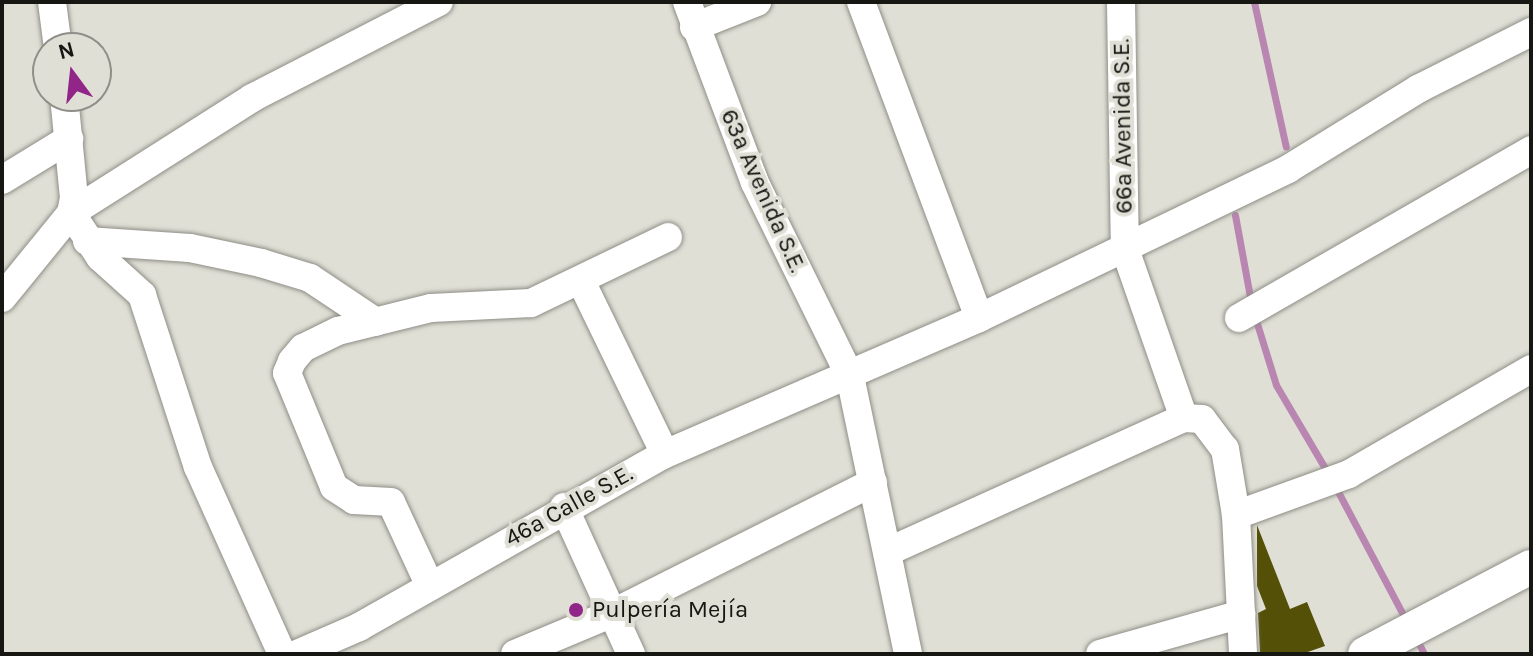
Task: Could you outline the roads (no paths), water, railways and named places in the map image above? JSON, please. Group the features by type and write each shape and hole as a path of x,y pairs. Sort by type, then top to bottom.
{"street":[{"path":"52,2 56,32"},
{"path":"2,298 71,213 252,98 439,2"},
{"path":"690,14 757,2"},
{"path":"861,2 979,318"},
{"name":"66a Avenida S.E.","path":"1121,2 1125,249 1193,418"},
{"name":"63a Avenida S.E.","path":"690,14 755,183 850,376 873,482"},
{"name":"46a Calle S.E.","path":"297,654 359,627 564,507 665,454 979,318 1288,169 1418,89 1531,32"},
{"path":"66,112 71,213 87,241 142,295 198,467 282,654"},
{"path":"2,180 69,139"},
{"path":"1239,318 1531,150"},
{"path":"429,584 391,502 354,500 334,487 287,373 303,348 338,331 431,308 531,303 668,237"},
{"path":"87,241 190,248 261,263 310,278 376,322"},
{"path":"581,281 665,454"},
{"path":"1236,515 1349,474 1531,369"},
{"path":"887,552 1193,418 1225,449 1236,515 1243,654"},
{"path":"515,654 613,613 873,482 903,652"},
{"path":"564,507 631,654"},
{"path":"1365,654 1531,567"},
{"path":"1100,654 1241,614"}],"waterway":[{"path":"1254,2 1286,147"},
{"path":"1235,215 1251,302"},
{"path":"1255,317 1276,385 1329,475"},
{"path":"1335,486 1406,620"},
{"path":"1416,638 1424,654"}],"place":[{"name":"Pulpería Mejía","path":"576,610"}]}
